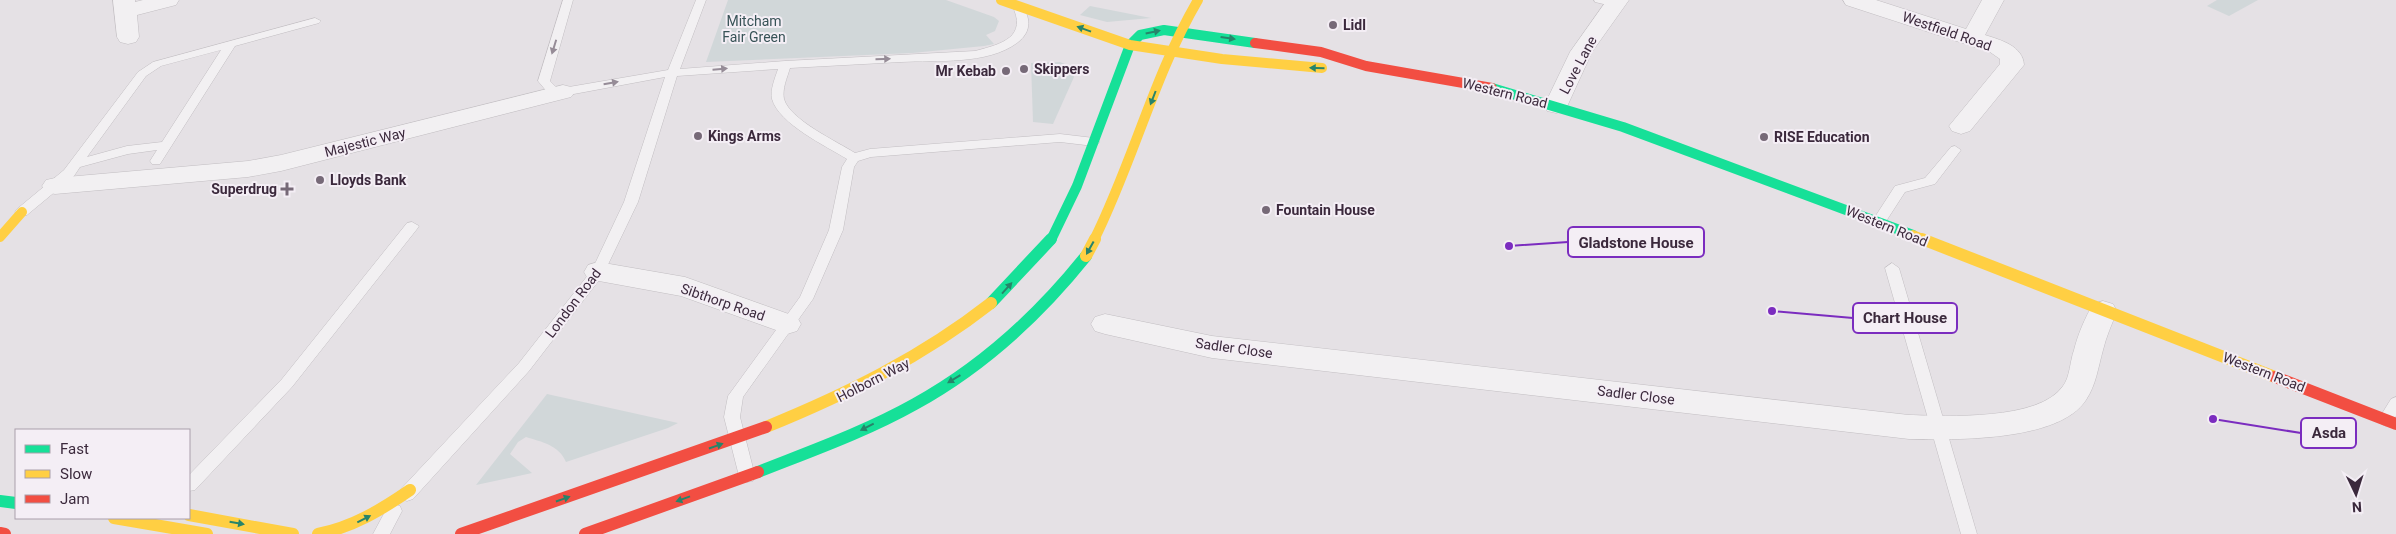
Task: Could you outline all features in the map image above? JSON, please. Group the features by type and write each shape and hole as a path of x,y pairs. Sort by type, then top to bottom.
{"main road":[{"name":"Western Road","path":"1001,0 1130,45 1172,53 1291,67 1366,66"},
{"path":"585,534 610,530 859,431 910,405 965,372 1038,312 1089,252 1113,202 1180,31 1198,0"},
{"name":"Western Road","path":"1130,45 1140,35 1164,30 1180,31 1321,52 1366,66 1487,87 1556,106 1712,159 2391,422"},
{"name":"Holborn Way","path":"461,534 736,439 828,403 897,369 938,344 1000,296 1050,241 1077,186 1130,45"},
{"path":"4,210 22,212"},
{"path":"0,237 22,212"},
{"path":"318,534 341,531 384,509 410,490"},
{"path":"0,501 15,503"},
{"path":"190,515 293,534"},
{"path":"119,519 207,534"},
{"path":"0,533 5,534"}],"street":[{"path":"128,37 126,6 168,0"},
{"name":"Westfield Road","path":"1854,0 1998,47 2012,57 2012,65 1960,126"},
{"path":"1972,38 1993,0"},
{"name":"Love Lane","path":"1556,106 1581,52 1611,1"},
{"name":"Majestic Way","path":"55,186 248,169 280,163 564,92"},
{"name":"Sibthorp Road","path":"598,272 685,287 787,324"},
{"name":"Sadler Close","path":"1106,324 1212,347 1909,427 1940,428 2005,423 2037,417 2059,407 2074,395 2092,335 2103,310"}],"lane":[{"path":"564,92 552,90 544,81 568,0"},
{"name":"London Road","path":"380,534 387,519 410,490 524,367 598,272 631,202 672,74 701,0"},
{"name":"Majestic Way","path":"564,92 672,74 785,64 966,55 999,49 1012,43 1020,33 1024,22 1023,14 1017,5"},
{"path":"22,212 55,186 77,164 142,74 157,64 315,21"},
{"path":"156,161 231,44"},
{"path":"785,64 778,98 781,108 792,118 854,158"},
{"path":"747,476 736,439 732,417 736,396 806,299 824,261 838,222 848,167 854,158 870,153 1060,138 1094,142"},
{"path":"77,164 127,150 166,145"},
{"path":"1878,223 1900,189 1930,181 1955,150"},
{"path":"190,484 287,383 412,226"},
{"path":"1892,268 1940,428 1968,534"},
{"path":"2391,422 2396,403"}],"green space":[{"name":"Mitcham Fair Green","path":"728,0 946,0 994,17 999,21 995,31 986,35 994,44 984,46 912,53 706,62"},
{"path":"2217,0 2258,0 2229,16 2207,6"},
{"path":"1090,6 1151,18 1107,22 1080,15"},
{"path":"1060,62 1070,66 1074,77 1053,124 1033,122 1031,63"},
{"path":"547,394 678,423 566,462 563,456 554,448 526,437 518,442 510,454 532,473 476,485"}],"traffic: fast":[{"path":"991,303 1050,241 1077,186 1130,45 1140,35 1164,30 1255,43"},
{"path":"1492,88 1623,127 1913,235"},
{"path":"758,472 888,418 960,376 995,350 1028,321 1058,290 1086,256"},
{"path":"0,501 15,503"}],"traffic: slow":[{"path":"1001,0 1130,45 1222,59 1322,68"},
{"path":"1086,256 1113,202 1180,31 1198,0"},
{"path":"0,237 22,212"},
{"path":"1913,235 2275,377"},
{"path":"766,427 826,402 883,374 939,342 991,303"},
{"path":"318,534 343,528 366,518 410,490"},
{"path":"190,515 293,534"},
{"path":"120,519 207,534"}],"traffic: jam":[{"path":"1255,43 1321,52 1366,66 1492,88"},
{"path":"2275,377 2396,424"},
{"path":"461,534 766,427"},
{"path":"585,534 758,472"},
{"path":"0,533 5,534"}],"place":[{"name":"Lidl","path":"1333,25"},
{"name":"Skippers","path":"1024,69"},
{"name":"Mr Kebab","path":"1006,71"},
{"name":"Kings Arms","path":"698,136"},
{"name":"RISE Education","path":"1764,137"},
{"name":"Lloyds Bank","path":"320,180"},
{"name":"Superdrug","path":"287,189"},
{"name":"Fountain House","path":"1266,210"},
{"name":"Gladstone House","path":"1509,246"},
{"name":"Chart House","path":"1772,311"},
{"name":"Asda","path":"2213,419"}]}
